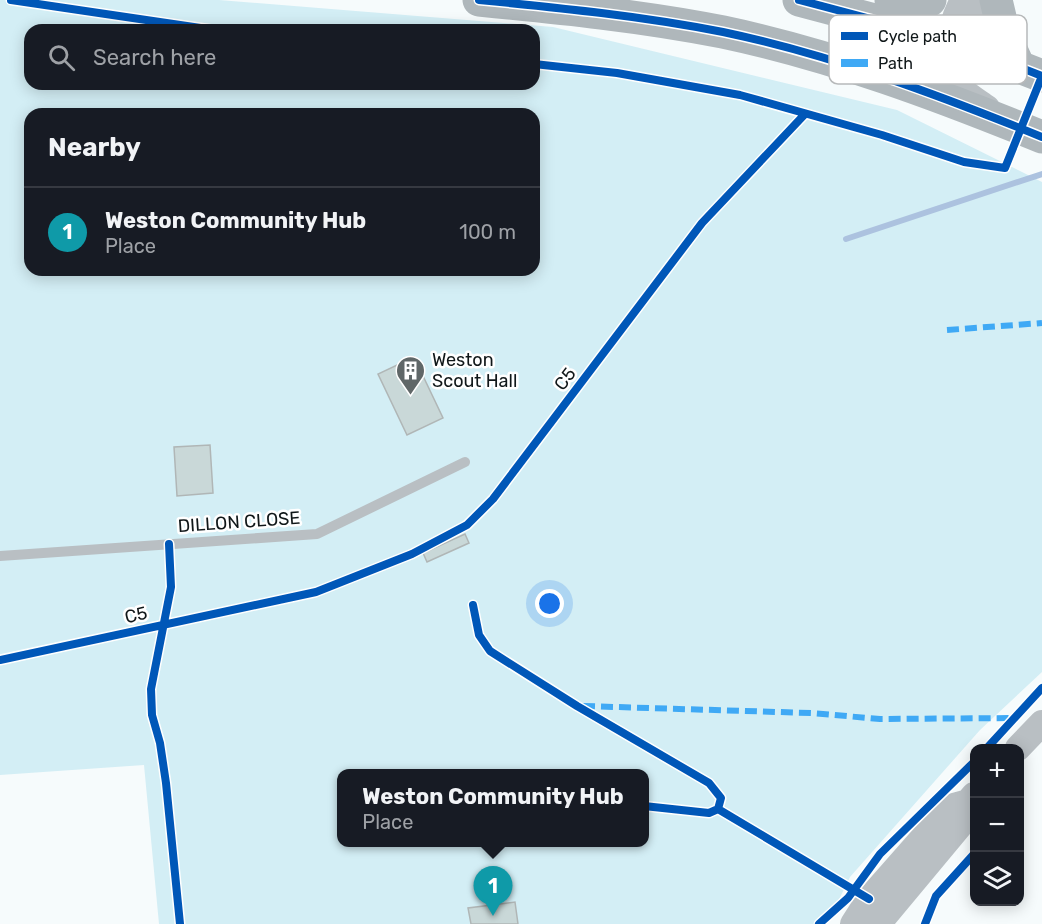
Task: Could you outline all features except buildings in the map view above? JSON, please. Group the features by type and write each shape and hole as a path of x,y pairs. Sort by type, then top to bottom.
{"main road":[{"path":"479,0 587,10 723,33 829,61"},
{"path":"800,0 856,15"},
{"path":"891,0 911,5 930,0"},
{"path":"996,0 1000,15"},
{"path":"900,84 1042,137"}],"street":[{"path":"958,15 963,0"},
{"path":"975,15 985,0"},
{"path":"959,84 1009,124"},
{"path":"1022,744 1042,723"},
{"path":"853,924 869,899 950,807 970,798"},
{"path":"878,924 963,822 970,801"}],"lane":[{"name":"DILLON CLOSE","path":"0,556 316,534 465,462"}],"shaded area":[{"path":"0,0 219,0 516,24 24,24 24,90 540,90 540,26 553,27 897,110 1042,182 1042,672 980,730 850,877 827,924 159,924 144,765 0,775"}],"waterway":[{"path":"846,239 1042,174"}],"marked path":[{"path":"947,330 1042,323"},
{"path":"583,706 811,713 880,719 1015,718"}],"cycle path":[{"path":"11,0 173,24"},
{"path":"479,0 571,9 693,26 764,41 829,59"},
{"path":"799,0 856,15"},
{"path":"540,65 617,73 740,95 882,135 964,162 1005,168 1042,76"},
{"path":"1027,70 1042,76"},
{"path":"904,84 1042,137"},
{"name":"C5","path":"0,660 316,592 412,554 467,525 493,499 702,223 805,114"},
{"path":"169,544 171,587 151,689 152,715 160,743 166,783 180,924"},
{"path":"473,605 479,635 490,651 577,706 709,783 721,798 718,809 709,813 649,807"},
{"path":"991,744 1042,688"},
{"path":"819,924 848,898 880,854 970,766"},
{"path":"718,809 869,899"},
{"path":"925,924 936,896 970,858"}],"place":[{"name":"Weston Scout Hall","path":"411,396"},
{"name":"Weston Community Hub","path":"493,916"}]}
